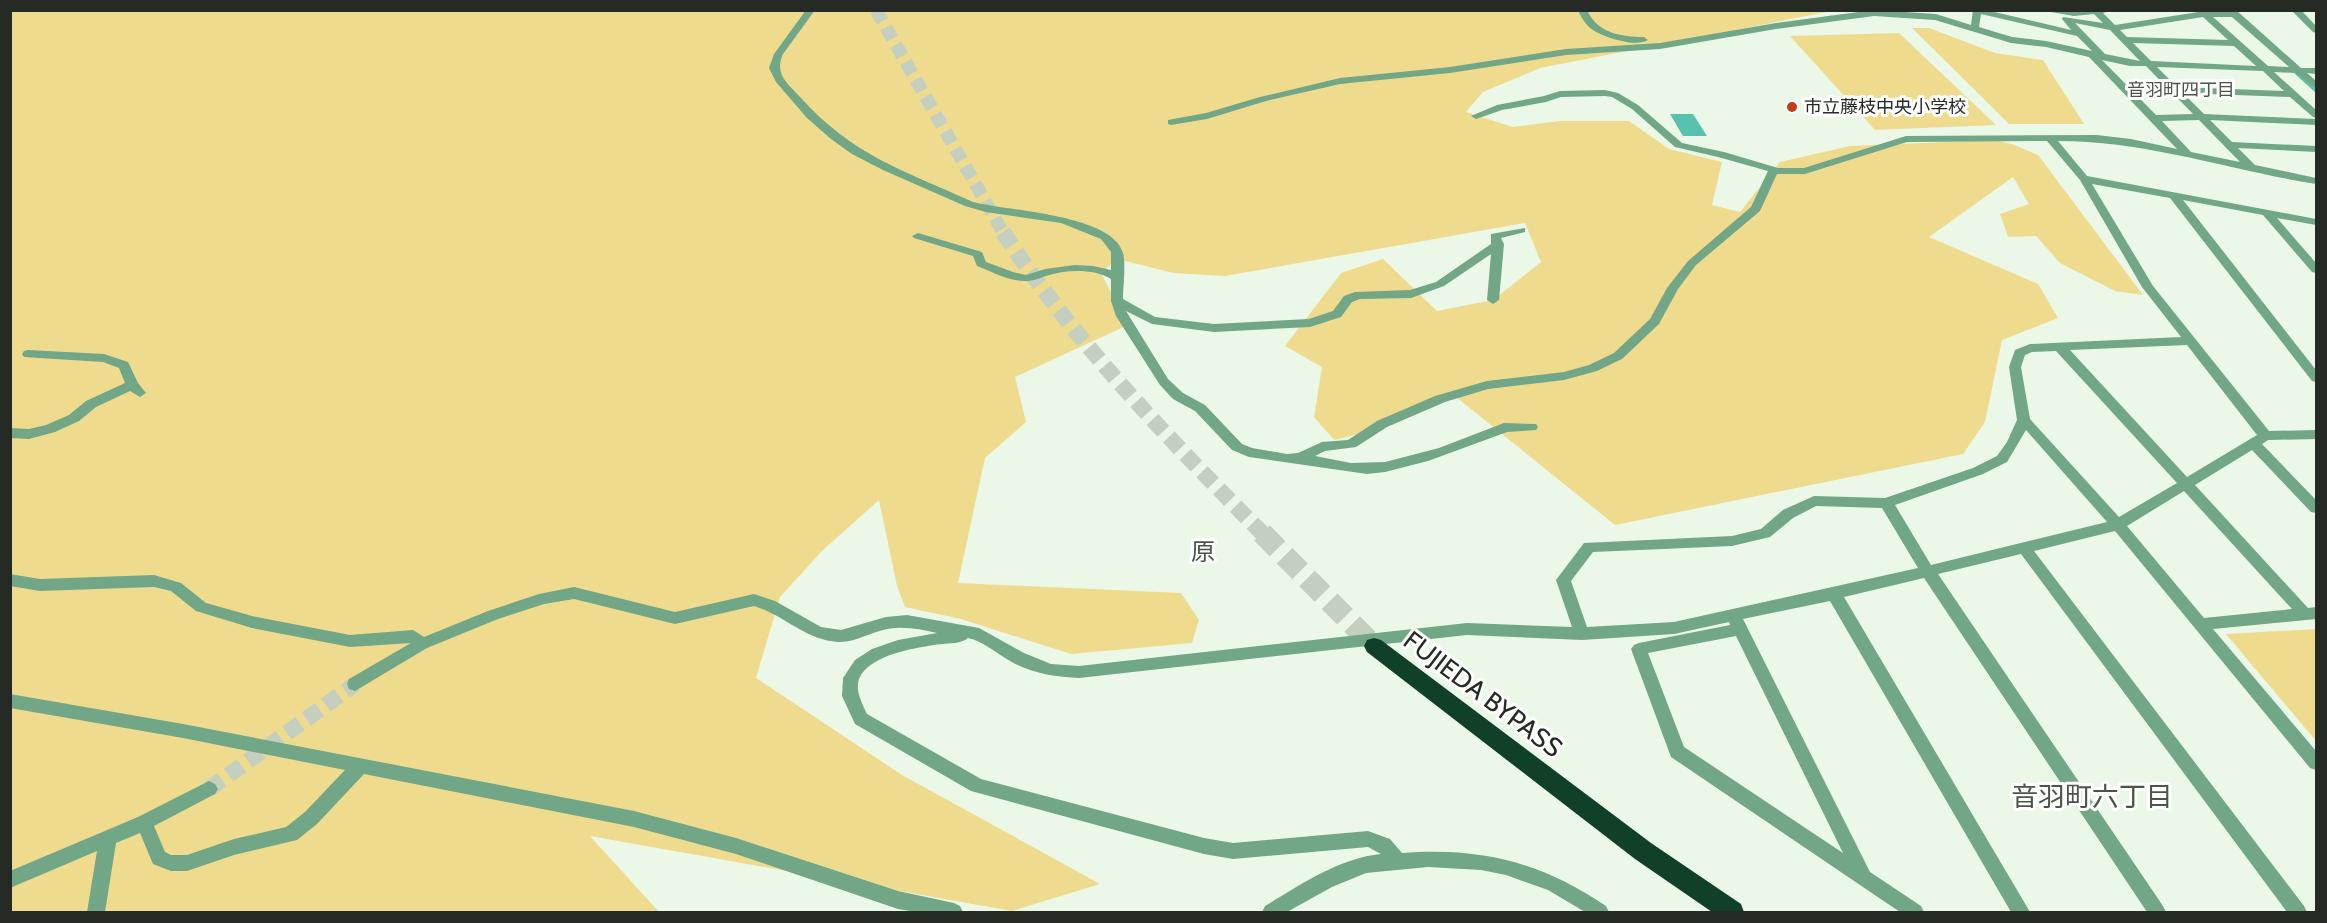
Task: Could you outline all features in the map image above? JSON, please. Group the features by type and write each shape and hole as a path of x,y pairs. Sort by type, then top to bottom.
{"highway":[{"name":"FUJIEDA BYPASS","path":"1712,912 1568,806 1374,646 1643,851 1732,912"}],"street":[{"path":"811,10 800,29 777,57 774,67 778,79 814,120 863,156 969,204 986,209 1063,220 1105,237 1117,252 1117,301 1122,316 1152,364 1164,382 1178,396 1200,408 1237,447 1269,457 1300,458 1351,468 1372,468 1413,459 1496,433 1504,428 1531,427"},
{"path":"1582,10 1591,24 1607,34 1637,40 1677,39 1685,41"},
{"path":"2043,10 2066,12 2110,10"},
{"path":"2295,10 2316,30"},
{"path":"1975,27 1977,11 2080,34"},
{"path":"2098,12 2251,167"},
{"path":"2188,154 2096,55 2066,19 2114,28 2232,12 2316,86"},
{"path":"1171,122 1207,116 1263,99 1340,81 1450,70 1566,52 1645,47 1776,26 1880,13 1936,17 1975,27 2011,40 2046,44 2130,63 2316,71"},
{"path":"2205,14 2316,115"},
{"path":"2126,40 2238,43"},
{"path":"2175,90 2294,94"},
{"path":"1476,116 1500,106 1546,99 1560,94 1605,93 1615,95 1635,107 1678,145 1720,154 1773,171 1804,171 1906,139 2049,137 2097,138 2188,154 2316,181"},
{"path":"2153,118 2201,117 2316,122"},
{"path":"2049,137 2084,179 2148,287 2190,341 2259,440 2316,507"},
{"path":"2229,145 2316,149"},
{"path":"1300,458 1322,447 1351,444 1382,424 1440,399 1487,385 1564,376 1593,368 1618,356 1655,321 1673,288 1692,262 1756,209 1773,171"},
{"path":"2084,179 2316,222"},
{"path":"2172,194 2316,378"},
{"path":"2266,212 2316,270"},
{"path":"1493,300 1498,244 1496,236 1521,230"},
{"path":"918,236 978,254 981,264 1019,278 1030,278 1048,272 1091,269 1108,271 1117,277"},
{"path":"1117,301 1152,320 1214,328 1310,324 1337,314 1348,299 1359,295 1410,294 1432,287 1498,244"},
{"path":"2190,341 2030,348 2019,353 2015,367 2024,420 2118,525 2316,764"},
{"path":"2059,346 2187,485 2311,614"},
{"path":"10,433 29,434 50,429 74,418 91,404 136,389 124,365 104,358 28,354"},
{"path":"1582,634 1563,580 1589,547 1732,541 1765,533 1788,514 1814,501 1886,503 1978,471 2002,459 2013,444 2024,420"},
{"path":"1915,912 1866,882 1677,752 1639,649 1834,594 2118,525 2259,440 2316,434"},
{"path":"1886,503 1927,570 2157,912"},
{"path":"2025,549 2298,912"},
{"path":"10,580 40,585 154,581 176,587 201,607 252,622 350,641 413,636 422,644"},
{"path":"355,684 422,644 493,615 544,598 574,593 675,618 754,600 770,605 818,633 841,636 886,623 907,621 979,634 1018,658 1051,670 1079,672 1467,629 1582,634 1736,621"},
{"path":"1834,594 2021,912"},
{"path":"2200,624 2311,614"},
{"path":"1736,621 1866,882"},
{"path":"979,634 941,638 884,649 865,660 853,674 849,688 852,705 861,719 977,786 1204,846 1233,850 1368,839 1384,845 1398,861"},
{"path":"10,701 361,765 634,819 736,846 896,906 954,912"},
{"path":"144,823 159,858 171,863 188,863 234,847 291,834 311,818 361,765"},
{"path":"10,880 144,823 209,789"},
{"path":"96,912 108,839"},
{"path":"1271,912 1332,878 1363,865 1438,857 1487,861 1550,883 1600,912"}],"shaded area":[{"path":"10,11 1825,11 1827,12 1540,68 1483,92 1466,112 1513,127 1560,121 1629,121 1669,149 1722,162 1712,205 1740,212 1780,162 1850,146 1993,140 2012,144 2038,155 2143,295 2115,291 2060,263 2036,236 2008,237 2000,214 2029,204 2013,177 1929,237 2038,284 2058,318 2002,340 1985,422 1963,454 1615,525 1451,393 1363,433 1334,440 1314,417 1322,367 1285,346 1341,273 1383,259 1437,311 1493,300 1541,262 1525,223 1225,276 1173,273 1117,259 1101,273 1128,325 1015,377 1026,422 985,458 958,583 1181,593 1199,620 1192,643 1071,654 961,619 905,607 897,586 879,500 822,551 780,597 756,678 902,775 1100,884 1012,911 590,836 659,912 11,912"},
{"path":"1912,28 1929,28 1995,53 2043,60 2084,124 2009,124"},
{"path":"1899,33 1996,125 1875,130 1790,36"},
{"path":"2316,629 2316,741 2226,634"}],"water":[{"path":"1670,114 1693,114 1707,136 1683,136"}],"waterway":[{"path":"2296,73 2316,91"}],"tunnel":[{"path":"876,10 1004,234"},
{"path":"1003,232 1031,273 1093,352 1194,464 1264,535"},
{"path":"1262,533 1374,646"},
{"path":"209,789 355,684"}],"place":[{"name":"市立藤枝中央小学校","path":"1792,107"}],"district":[{"name":"音羽町四丁目","path":"2181,90"},
{"name":"原","path":"1203,551"},
{"name":"音羽町六丁目","path":"2092,796"}]}
